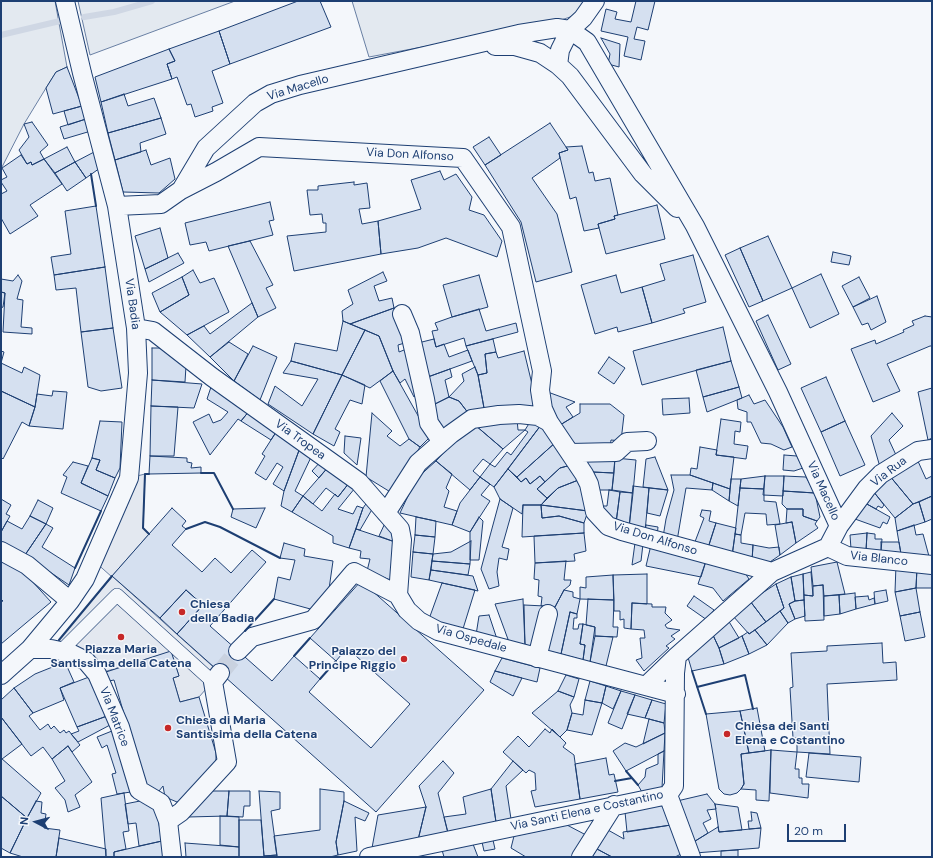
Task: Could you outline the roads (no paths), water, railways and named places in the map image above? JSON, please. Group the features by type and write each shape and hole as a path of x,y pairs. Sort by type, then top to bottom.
{"street":[{"name":"Via Badia","path":"65,1 82,73 117,206 136,328 138,373 129,478 94,561 85,579 70,601"},
{"path":"558,65 560,50 570,30 583,18 596,1"},
{"path":"587,42 588,26 596,1"},
{"path":"474,45 519,34 557,28 570,30 587,42 695,226"},
{"name":"Via Macello","path":"117,206 161,204 181,190 206,148 255,103 271,94 300,85 474,45"},
{"path":"474,45 515,46 540,53 558,65 570,76 643,174 695,226"},
{"path":"618,140 638,128"},
{"name":"Via Don Alfonso","path":"181,190 259,147 463,158 511,228 542,372 540,390 543,410 549,422 584,474 589,484 595,512 608,526 622,531 772,572"},
{"name":"Via Macello","path":"695,226 778,392 838,526 828,547"},
{"path":"402,314 410,333 429,423 442,442"},
{"name":"Via Tropea","path":"136,328 153,331 212,377 359,482 400,529 402,540 398,595"},
{"path":"386,513 418,463 472,419 519,414 538,416 549,422"},
{"path":"570,452 616,452 627,442 647,441"},
{"name":"Via Rua","path":"838,526 881,474 918,451 932,449"},
{"path":"646,686 677,656 772,572 828,547"},
{"name":"Via Blanco","path":"828,547 848,556 932,565"},
{"path":"1,551 27,565 70,601 30,649 4,666"},
{"name":"Via Ospedale","path":"238,652 252,637 313,620 354,572 398,595 407,610 419,621 438,631 676,694"},
{"path":"61,651 117,595 217,677 227,762 181,812 168,821"},
{"path":"538,658 548,614"},
{"name":"Via Matrice","path":"30,649 51,649 70,653 86,661 98,674 120,727 139,790 161,803 168,821 172,857"},
{"name":"Via Santi Elena e Costantino","path":"369,857 668,795 674,786 675,673 677,656"},
{"path":"668,795 690,857"},
{"path":"581,857 614,805"}],"waterway":[{"path":"84,17 114,12 152,1"},
{"path":"1,35 60,21"}],"tunnel":[{"path":"220,673 238,651"}],"place":[{"name":"Chiesa della Badia","path":"182,612"},
{"name":"Piazza Maria Santissima della Catena","path":"121,637"},
{"name":"Palazzo del Principe Riggio","path":"404,659"},
{"name":"Chiesa di Maria Santissima della Catena","path":"168,728"},
{"name":"Chiesa dei Santi Elena e Costantino","path":"727,734"}]}
